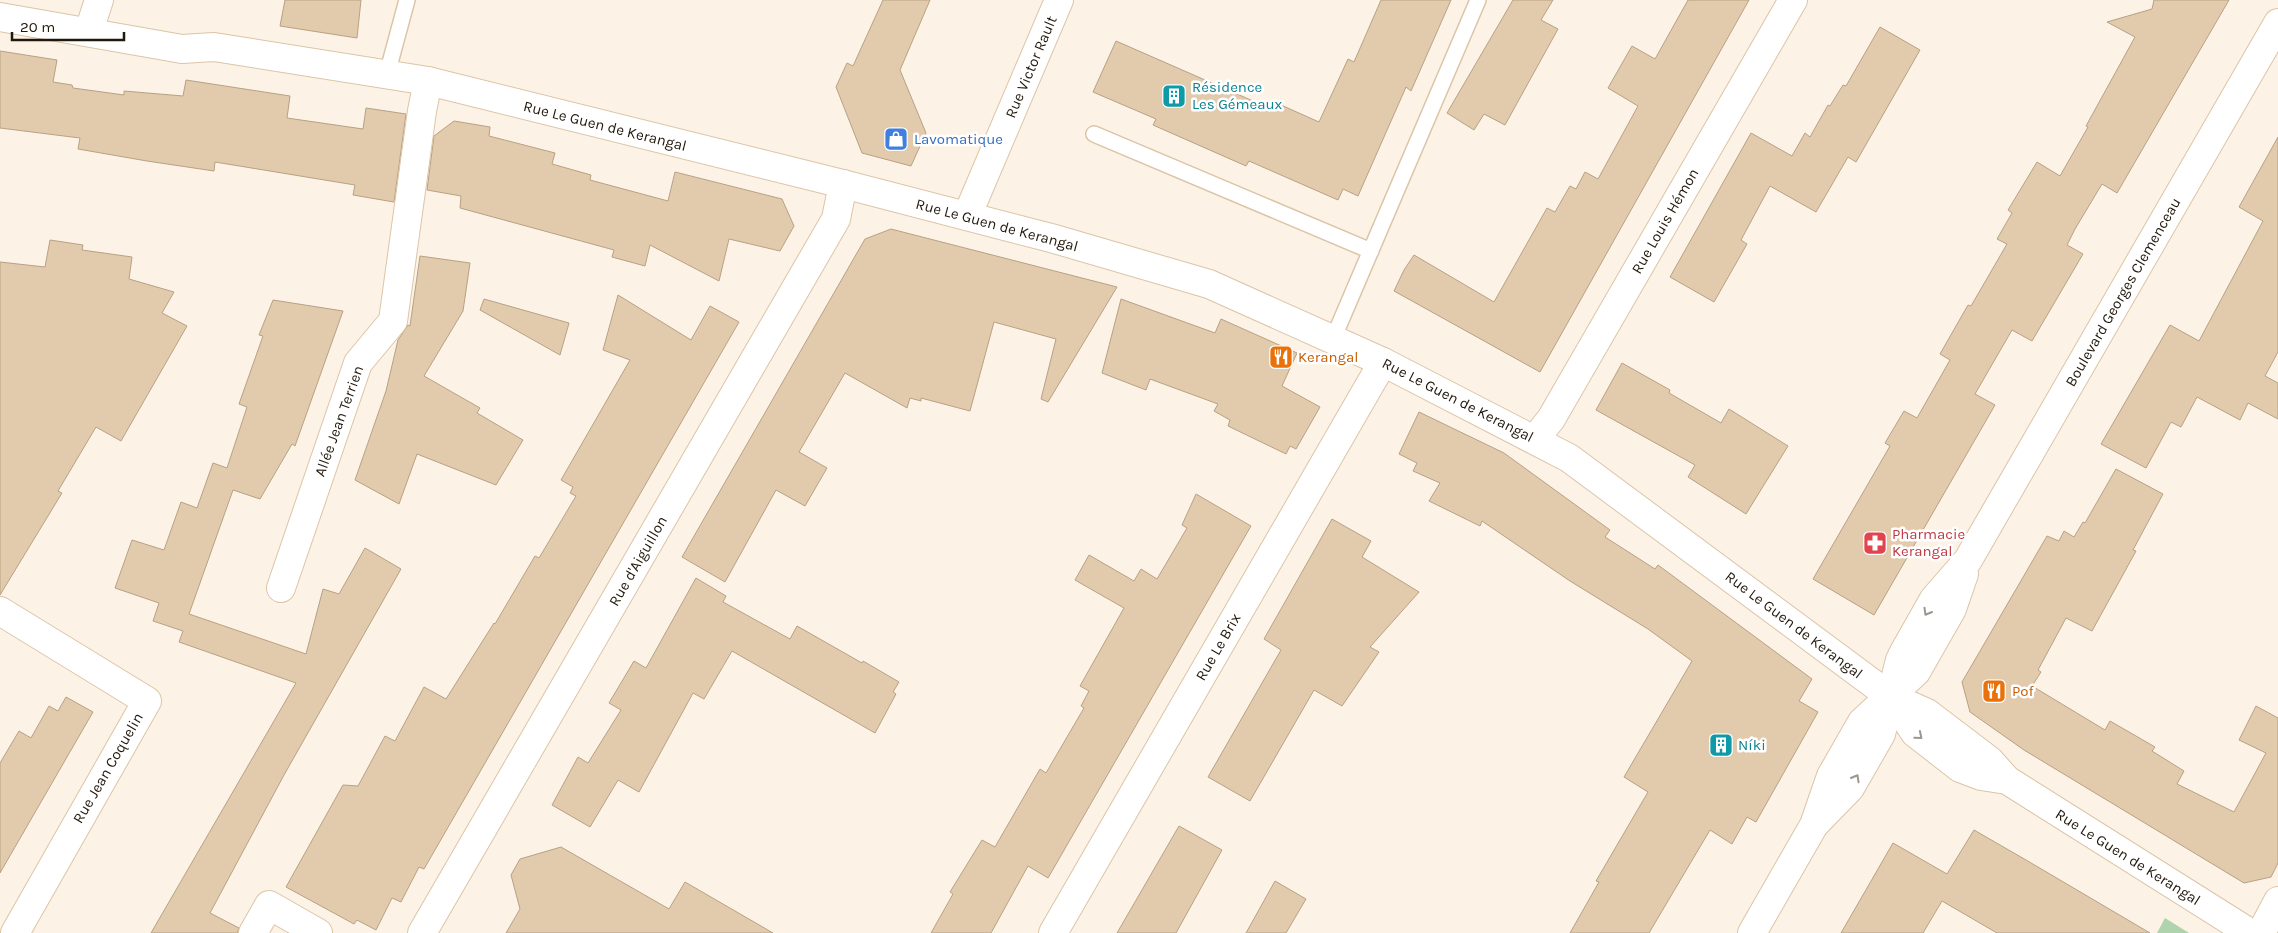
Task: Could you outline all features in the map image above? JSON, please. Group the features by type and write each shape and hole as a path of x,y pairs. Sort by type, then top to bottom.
{"street":[{"path":"89,31 99,0"},
{"name":"Rue Victor Rault","path":"967,216 1059,0"},
{"name":"Rue Louis Hémon","path":"1535,439 1551,419 1792,0"},
{"name":"Rue Le Guen de Kerangal","path":"0,17 89,31 182,49 214,47 428,82 967,216 1051,238 1209,284 1383,362 1569,458 1890,698 1914,733 1960,768 1981,776 2007,780 2250,933"},
{"name":"Boulevard Georges Clemenceau","path":"1890,698 1916,672 1928,652 1952,609 1968,560 2278,24"},
{"name":"Allée Jean Terrien","path":"281,588 358,363 393,321 422,111 428,82"},
{"name":"Rue d'Aiguillon","path":"422,933 836,219 843,184"},
{"name":"Rue Le Brix","path":"1053,933 1383,362"},
{"name":"Rue Jean Coquelin","path":"0,611 147,700 15,933"},
{"path":"1752,933 1814,825 1850,788 1881,734 1890,698"},
{"path":"2261,933 2278,901"},
{"path":"253,933 270,905 318,933"}],"lane":[{"path":"387,74 407,0"},
{"path":"1333,339 1478,0"},
{"path":"1094,134 1371,251"}],"green space":[{"path":"2165,918 2189,933 2157,933"}],"building":[{"path":"285,0 361,0 357,38 280,26"},
{"path":"883,0 930,0 900,70 926,133 911,166 862,153 836,87 847,63 853,66"},
{"name":"Résidence Les Gémeaux","path":"1381,0 1451,0 1411,91 1406,87 1358,196 1343,189 1338,200 1249,161 1246,166 1153,125 1156,119 1093,92 1116,41 1269,108 1272,101 1319,122 1348,59 1354,62"},
{"path":"1513,0 1553,0 1541,20 1558,29 1505,125 1484,114 1474,130 1447,113"},
{"path":"1688,0 1749,0 1540,372 1394,291 1414,255 1494,302 1547,208 1555,212 1570,186 1576,189 1585,172 1598,179 1638,106 1608,88 1632,46 1655,59"},
{"path":"2154,0 2229,0 2117,193 2102,184 2075,229 2067,245 2083,254 2032,341 2012,330 1975,394 1995,405 1874,615 1813,579 1890,446 1885,443 1904,411 1917,418 1950,360 1940,354 1968,305 1971,306 2007,244 1997,239 2012,213 2008,210 2037,162 2060,176 2088,127 2086,126 2135,37 2107,22 2152,9"},
{"path":"1880,27 1920,50 1856,162 1848,157 1816,212 1770,186 1741,240 1747,244 1714,302 1670,277 1751,133 1792,156 1805,133 1810,137 1828,105 1830,106 1843,85 1846,86"},
{"path":"0,51 57,60 53,82 72,85 73,88 124,95 124,91 183,96 186,80 290,96 287,118 363,129 366,108 406,114 394,202 353,195 355,185 215,162 214,171 147,161 78,149 80,138 0,128"},
{"path":"454,121 490,127 489,136 555,153 552,164 591,175 590,180 668,201 675,172 782,199 794,226 780,251 729,239 719,281 650,245 645,266 612,257 614,250 460,208 461,196 427,190 434,136"},
{"path":"2278,137 2278,352 2265,376 2278,383 2278,419 2248,403 2240,420 2197,397 2181,427 2171,422 2146,468 2101,444 2170,325 2199,341 2263,221 2239,207"},
{"path":"891,229 1117,287 1048,402 1041,399 1056,339 994,322 970,411 921,398 921,401 910,398 907,408 845,373 799,452 827,468 805,506 776,490 725,582 682,557 865,239"},
{"path":"50,240 83,245 82,250 132,257 129,279 174,292 162,313 187,326 121,441 96,427 58,491 62,493 0,595 0,262 45,267"},
{"path":"420,256 470,263 463,311 424,376 480,408 477,413 523,440 496,485 417,454 399,504 355,480 386,391 398,340 408,325 410,326"},
{"path":"618,295 691,340 710,306 739,322 424,869 419,867 401,902 392,898 376,930 357,920 354,924 286,887 343,785 358,786 385,736 395,741 424,687 446,699 495,624 535,556 539,558 576,496 570,493 573,487 561,480 630,360 603,350"},
{"path":"484,299 569,323 560,355 480,310"},
{"path":"1121,299 1215,333 1221,319 1297,353 1282,386 1320,407 1296,449 1290,446 1286,454 1228,426 1230,420 1214,411 1218,404 1150,379 1146,390 1102,373"},
{"path":"273,300 343,311 295,446 292,444 260,499 233,490 189,614 306,654 323,589 339,594 365,548 401,569 284,775 210,913 239,928 237,933 151,933 296,683 179,642 183,631 153,621 159,603 115,588 132,540 164,550 181,502 197,508 213,463 227,468 247,407 239,404 263,336 259,335"},
{"path":"1622,363 1670,390 1669,393 1721,423 1729,409 1788,446 1746,514 1688,477 1695,465 1596,410"},
{"path":"1419,412 1504,453 1610,530 1605,537 1655,569 1658,565 1812,679 1799,701 1818,712 1756,822 1747,817 1732,844 1710,830 1649,933 1570,933 1599,882 1596,881 1648,792 1624,777 1692,661 1648,629 1570,581 1482,521 1480,526 1429,501 1440,483 1413,471 1417,463 1399,454"},
{"path":"2116,469 2163,494 2133,550 2136,551 2092,631 2066,618 2038,670 2041,672 2032,686 2105,730 2110,721 2155,747 2152,751 2184,771 2177,784 2234,812 2266,753 2239,740 2256,706 2278,718 2278,863 2271,877 2244,883 2024,750 1970,712 1962,682 2047,536 2059,541 2064,531 2074,537 2083,522 2085,523"},
{"path":"1196,494 1251,526 1048,878 1028,866 991,933 931,933 953,894 950,892 982,840 995,847 1040,769 1046,773 1084,708 1081,706 1089,691 1080,686 1124,608 1075,580 1089,555 1134,581 1141,569 1157,579 1187,528 1182,525"},
{"path":"1332,519 1371,541 1362,557 1419,592 1370,647 1379,652 1342,706 1314,690 1250,801 1208,777 1281,650 1264,639"},
{"path":"696,578 726,596 723,602 790,639 797,626 862,663 863,661 899,682 893,692 896,694 875,733 732,651 704,699 693,693 639,792 618,780 590,827 552,805 578,757 588,763 621,710 609,703 634,661 646,668"},
{"path":"66,697 93,712 0,873 0,763 19,731 31,738 49,706 58,711"},
{"path":"1179,826 1222,850 1176,933 1117,933"},
{"path":"1974,830 2150,933 1997,933 1942,901 1923,933 1841,933 1893,843 1947,874"},
{"path":"561,847 669,909 685,882 773,933 506,933 520,909 511,875 520,859"},
{"path":"1275,881 1306,899 1286,933 1246,933"}],"place":[{"name":"Résidence Les Gémeaux","path":"1174,96"},
{"name":"Lavomatique","path":"896,139"},
{"name":"Kerangal","path":"1281,357"},
{"name":"Pharmacie Kerangal","path":"1875,543"},
{"name":"Pof","path":"1994,691"},
{"name":"Níki","path":"1721,745"}]}
